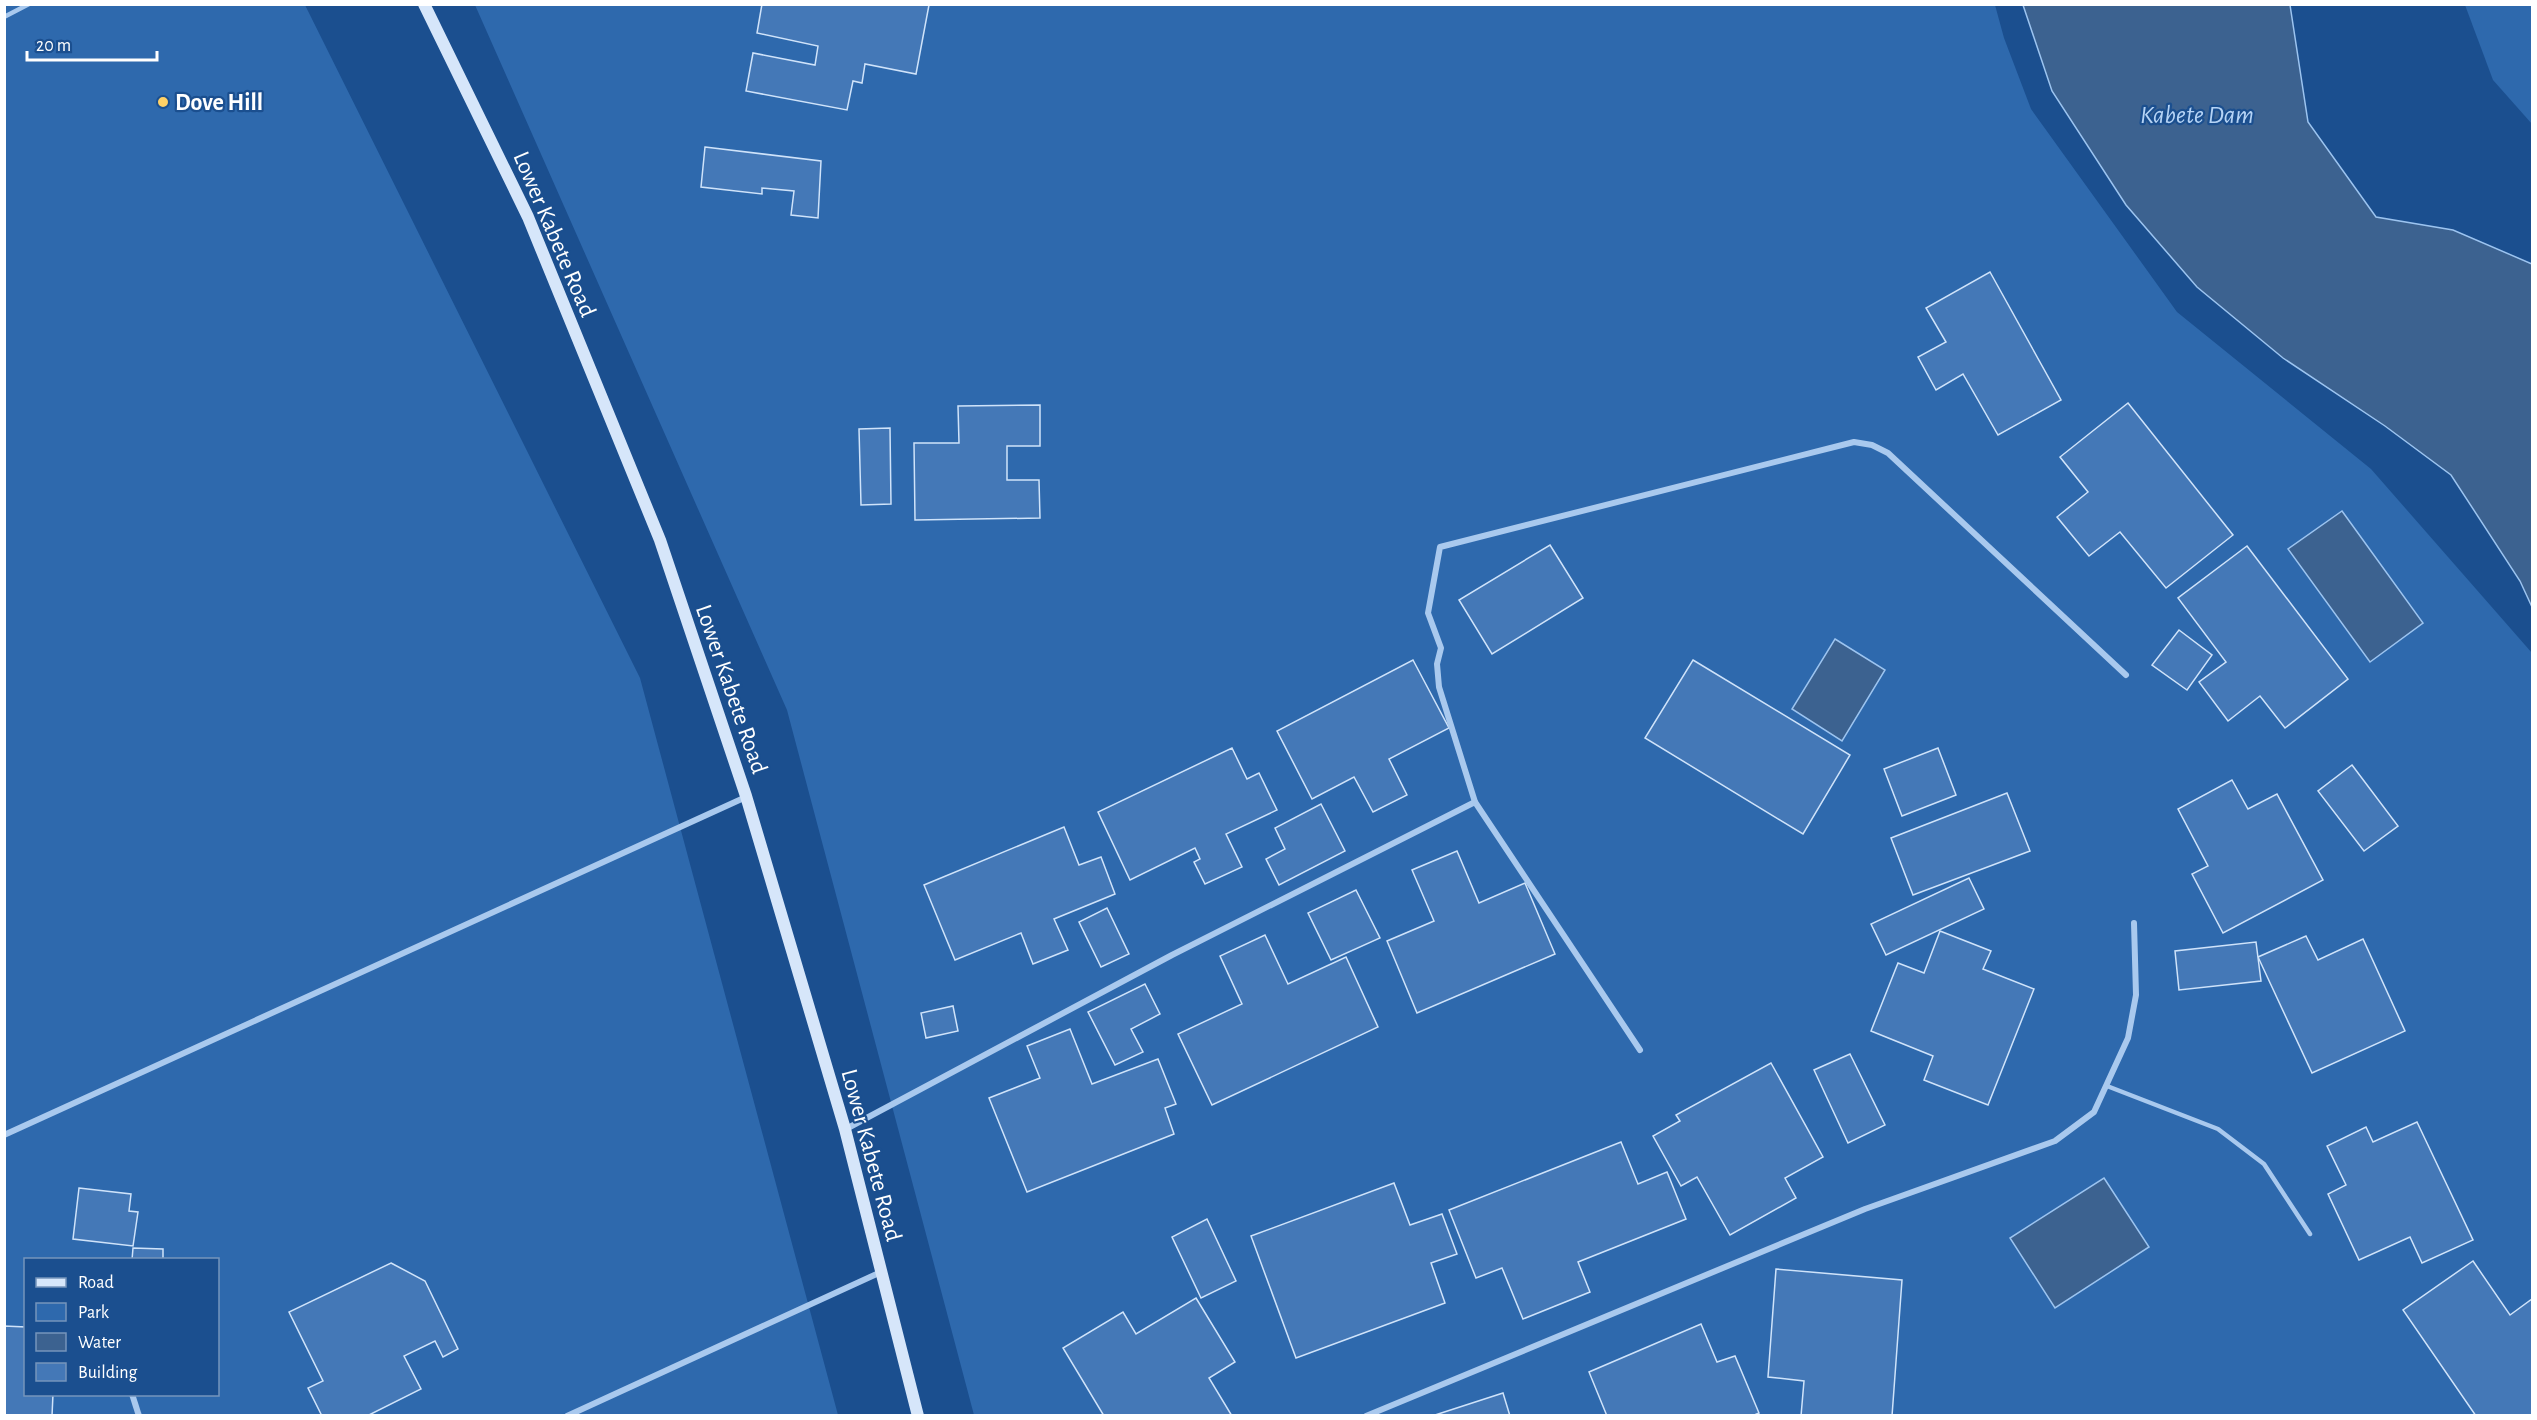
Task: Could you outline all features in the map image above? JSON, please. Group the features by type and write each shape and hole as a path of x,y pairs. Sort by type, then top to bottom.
{"main road":[{"name":"Lower Kabete Road","path":"424,4 528,217 660,540 746,796 845,1129 918,1416"}],"street":[{"path":"1640,1050 1475,802 1439,687 1437,664 1441,648 1428,613 1440,547 1854,442 1872,445 1888,453 2126,675"},
{"path":"4,1135 746,796"},
{"path":"845,1129 1172,956 1475,802"},
{"path":"1366,1416 1865,1209 2055,1141 2094,1112 2108,1086 2128,1038 2136,995 2134,923"},
{"path":"567,1416 882,1271"},
{"path":"132,1396 139,1416"}],"lane":[{"path":"4,17 29,4"},
{"path":"2108,1086 2218,1129 2264,1164 2310,1234"}],"green space":[{"path":"5,5 305,5 640,678 838,1415 5,1415"},
{"path":"475,5 1995,5 2004,38 2031,109 2177,312 2371,469 2532,653 2532,1415 974,1415 787,710"},
{"path":"2465,5 2532,5 2532,124 2493,80"}],"water":[{"name":"Kabete Dam","path":"2023,5 2290,5 2308,122 2376,217 2453,230 2532,264 2532,607 2520,581 2451,475 2385,426 2283,358 2197,287 2126,205 2052,91"},
{"path":"2342,511 2423,623 2370,662 2288,549"},
{"path":"1835,639 1885,670 1842,741 1792,709"},
{"path":"2104,1178 2149,1247 2055,1308 2010,1238"}],"building":[{"path":"762,4 929,5 916,74 865,64 862,83 853,81 847,110 746,91 753,53 815,65 818,46 757,33"},
{"path":"705,147 821,161 818,218 791,215 794,191 762,188 762,194 701,187"},
{"path":"1990,272 2061,400 1998,435 1963,374 1936,390 1918,357 1946,342 1926,308"},
{"path":"2128,403 2233,535 2166,588 2120,532 2089,556 2057,517 2088,492 2060,457"},
{"path":"1040,405 1040,446 1007,446 1007,480 1039,480 1040,518 915,520 914,443 959,443 958,406"},
{"path":"890,428 891,504 861,505 859,429"},
{"path":"1550,545 1583,598 1492,654 1459,600"},
{"path":"2247,546 2348,679 2285,728 2260,696 2228,721 2199,682 2226,662 2178,598"},
{"path":"2179,630 2212,655 2187,690 2152,665"},
{"path":"1413,660 1449,728 1389,759 1407,795 1373,812 1354,777 1312,799 1277,731"},
{"path":"1693,660 1850,755 1803,834 1645,738"},
{"path":"1232,748 1247,779 1259,773 1277,810 1226,834 1242,867 1205,884 1194,862 1200,859 1195,848 1130,880 1098,812"},
{"path":"1938,748 1956,795 1902,816 1884,769"},
{"path":"2352,765 2398,826 2364,851 2318,791"},
{"path":"2232,780 2248,809 2277,794 2323,880 2223,933 2192,874 2208,866 2178,809"},
{"path":"2007,793 2030,851 1913,895 1891,838"},
{"path":"1321,804 1345,851 1279,885 1266,859 1285,849 1275,828"},
{"path":"1064,827 1079,865 1101,857 1115,894 1054,919 1068,950 1033,964 1021,933 955,960 924,885"},
{"path":"1457,851 1479,903 1525,883 1555,954 1417,1013 1387,941 1434,921 1412,870"},
{"path":"1969,878 1984,909 1886,955 1871,924"},
{"path":"1356,890 1380,938 1331,960 1308,913"},
{"path":"1107,908 1129,954 1101,967 1079,922"},
{"path":"1940,931 1991,951 1983,969 2034,989 1988,1105 1924,1080 1933,1056 1871,1031 1898,963 1924,973"},
{"path":"1265,935 1288,984 1346,957 1378,1027 1212,1105 1178,1034 1242,1004 1220,956"},
{"path":"2306,936 2318,960 2363,939 2405,1031 2312,1073 2258,957"},
{"path":"2256,942 2261,981 2179,990 2175,951"},
{"path":"1145,984 1160,1014 1131,1029 1143,1052 1115,1065 1088,1012"},
{"path":"953,1006 958,1031 926,1038 921,1013"},
{"path":"1070,1029 1092,1084 1158,1059 1176,1104 1165,1108 1174,1134 1027,1192 989,1098 1040,1078 1027,1046"},
{"path":"1850,1054 1885,1125 1848,1143 1814,1070"},
{"path":"1771,1063 1823,1157 1785,1178 1796,1198 1730,1235 1697,1177 1681,1186 1653,1136 1680,1121 1676,1115"},
{"path":"2417,1122 2473,1240 2422,1263 2410,1237 2359,1260 2328,1194 2346,1185 2327,1146 2366,1127 2373,1142"},
{"path":"1621,1142 1638,1184 1667,1172 1686,1219 1578,1262 1590,1292 1523,1319 1502,1268 1476,1278 1449,1210"},
{"path":"1394,1183 1410,1225 1442,1214 1457,1254 1431,1263 1445,1303 1296,1358 1251,1236"},
{"path":"79,1188 131,1194 129,1211 138,1212 133,1246 73,1239"},
{"path":"1207,1219 1236,1281 1201,1298 1172,1237"},
{"path":"133,1248 163,1249 163,1258 132,1258"},
{"path":"2473,1261 2510,1315 2532,1299 2532,1416 2476,1416 2403,1310"},
{"path":"391,1263 425,1281 458,1349 443,1357 435,1341 404,1356 421,1389 367,1416 322,1416 308,1388 323,1381 289,1312"},
{"path":"1776,1269 1902,1280 1892,1416 1801,1416 1804,1381 1768,1377"},
{"path":"1196,1298 1235,1362 1209,1378 1232,1416 1104,1416 1063,1348 1123,1312 1136,1334"},
{"path":"1701,1324 1717,1362 1735,1356 1759,1413 1752,1416 1607,1416 1589,1372"},
{"path":"4,1326 24,1327 24,1396 53,1396 52,1416 4,1416"},
{"path":"1503,1393 1510,1416 1432,1416"}],"place":[{"name":"Dove Hill","path":"163,102"}]}
